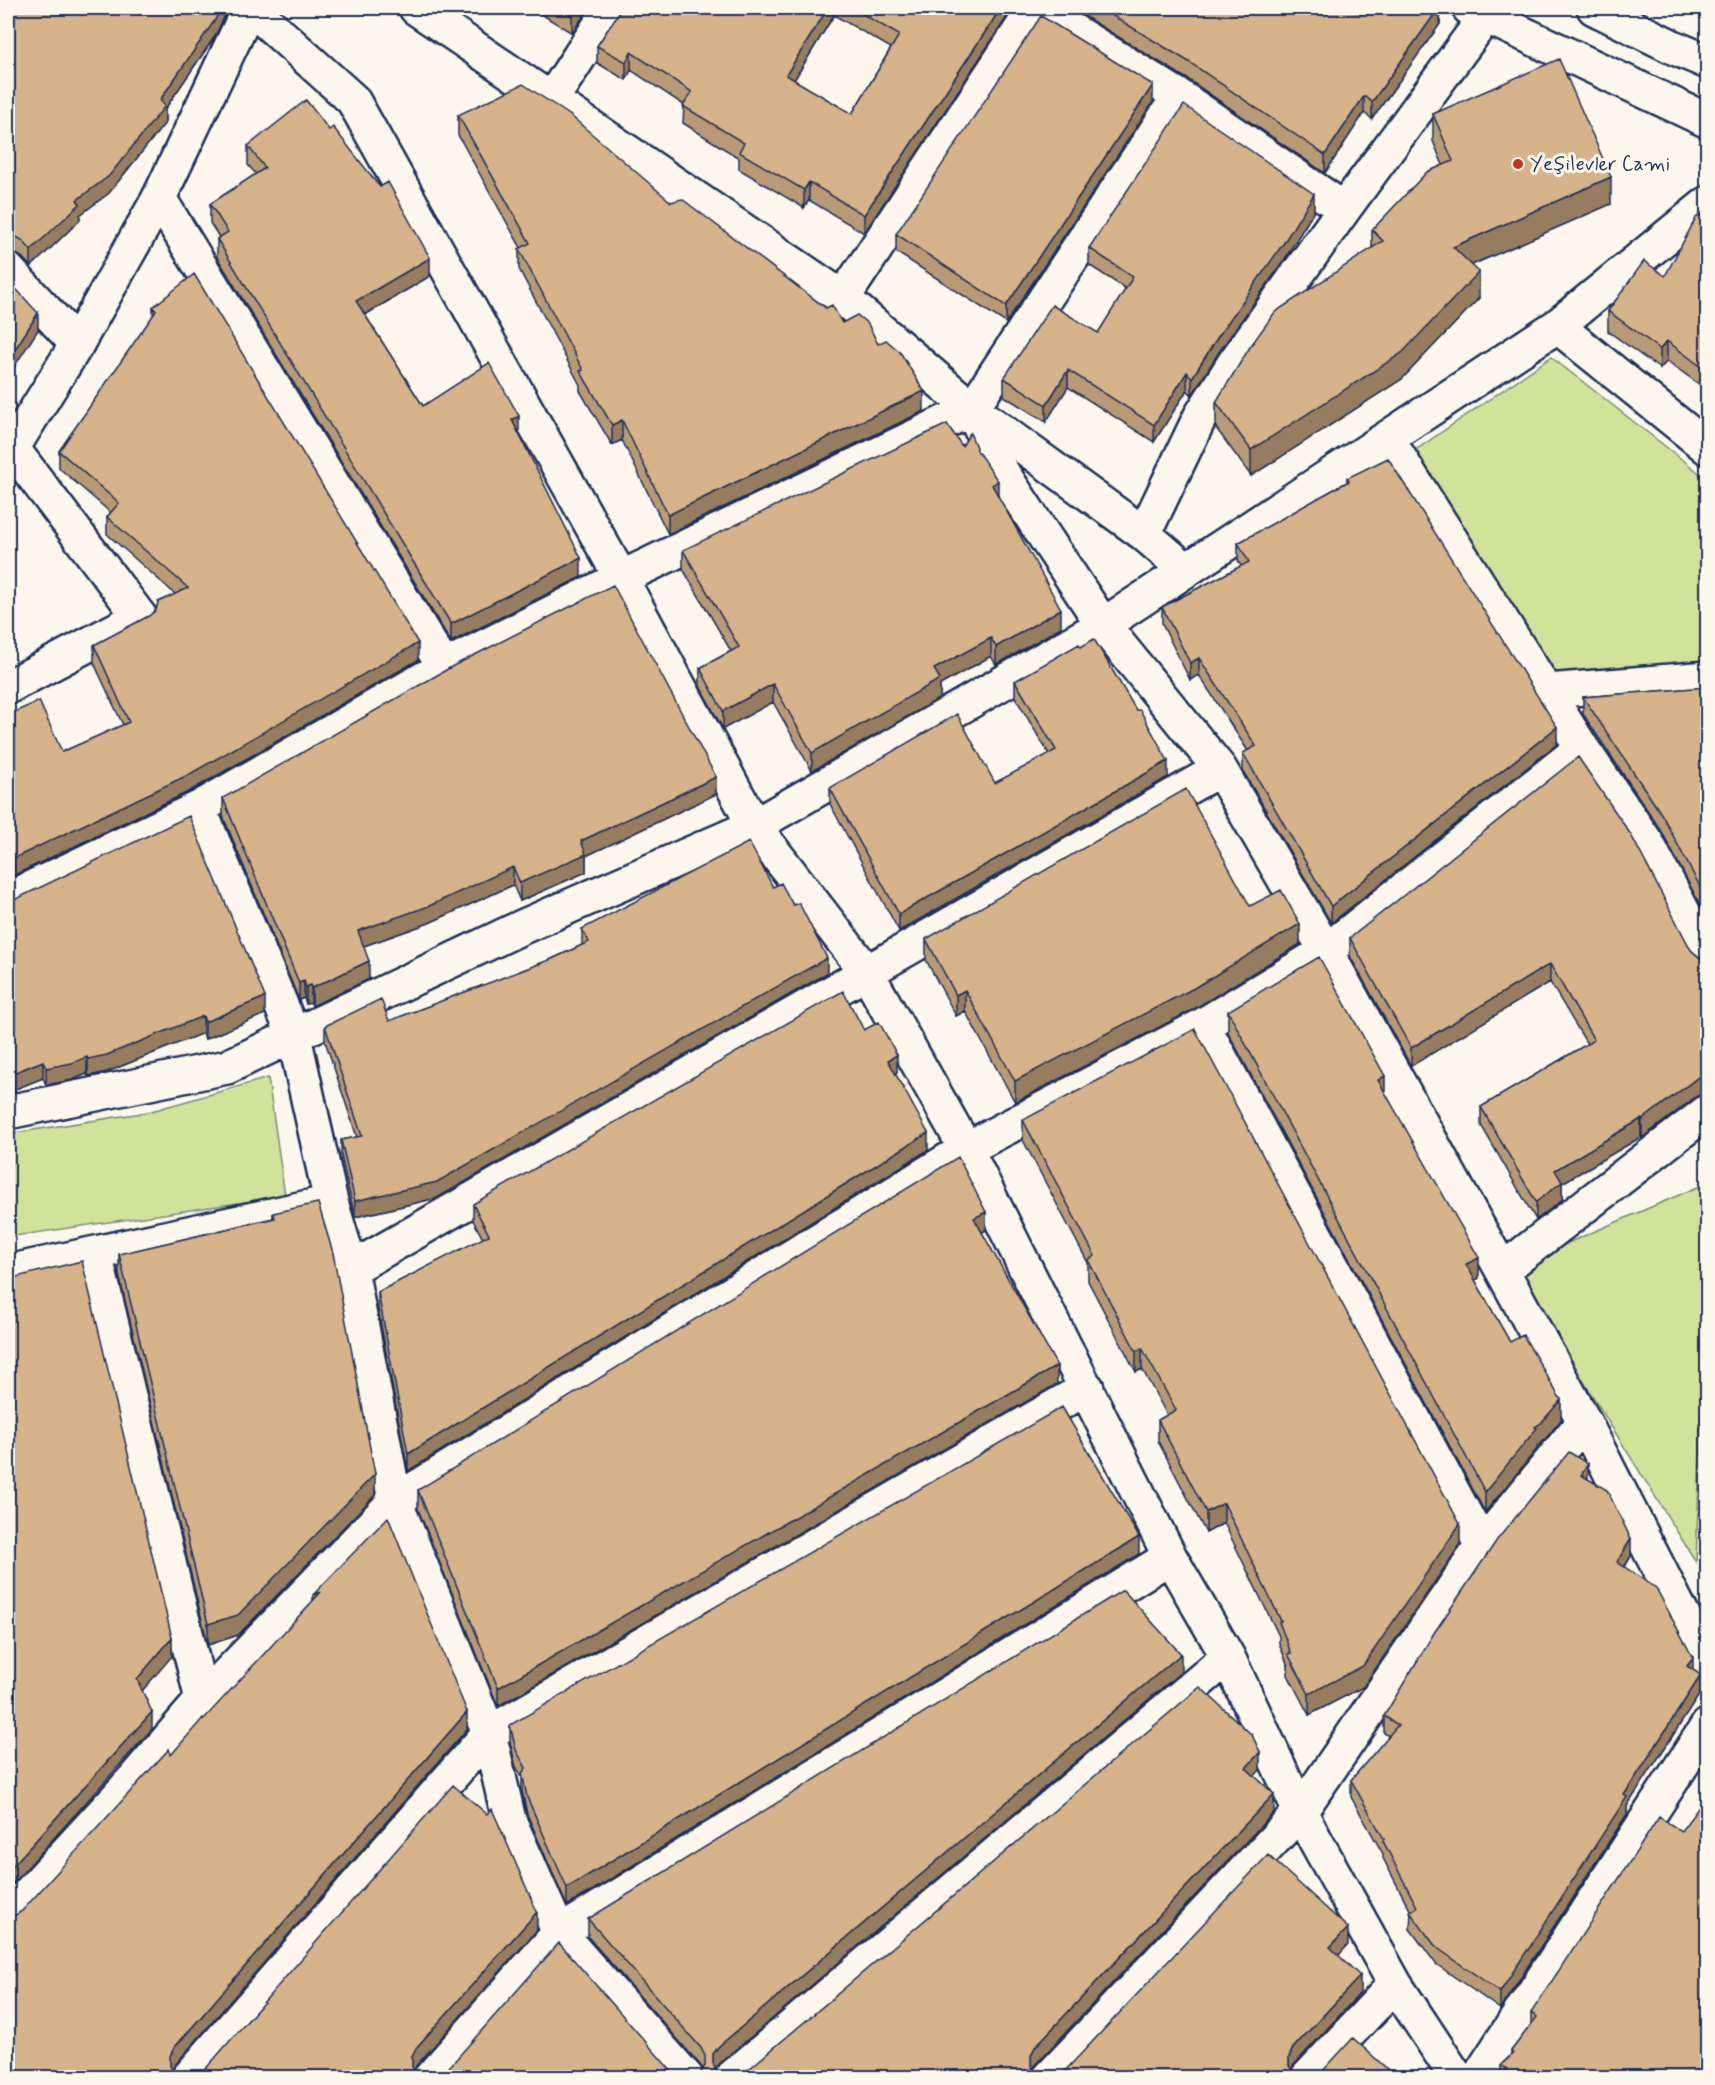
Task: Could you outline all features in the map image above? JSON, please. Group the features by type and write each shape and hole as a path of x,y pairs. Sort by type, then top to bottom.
{"street":[{"path":"8,687 140,617 10,452 76,344 159,198 250,8 353,100 621,578 754,826 866,971 966,1149 1170,1557 1228,1657 1300,1812 1395,1984 1457,2078"},
{"path":"416,8 843,298 972,409 1144,534 1186,570"},
{"path":"551,100 611,8"},
{"path":"843,298 1036,8 1179,96 1344,209"},
{"path":"1594,8 1707,62"},
{"path":"1144,534 1200,417 1234,363 1344,209 1478,12 1707,121"},
{"path":"8,899 200,808 444,667 621,578 972,409 1179,96"},
{"path":"159,198 444,667"},
{"path":"8,1112 226,1067 522,927 754,826 1103,625 1557,326 1707,203"},
{"path":"8,270 76,344"},
{"path":"1557,326 1707,448"},
{"path":"972,409 994,460 1103,625 1220,769 1326,951 1502,1270 1584,1422 1707,1665"},
{"path":"1387,438 1582,748 1647,843 1707,959"},
{"path":"1547,691 1707,678"},
{"path":"8,1916 133,1780 202,1700 395,1501 966,1149 1203,1025 1326,951 1582,748"},
{"path":"351,1269 1220,769"},
{"path":"200,808 294,1036 331,1202 351,1269 395,1501 489,1733 509,1820 559,1933 687,2078"},
{"path":"1203,1025 1482,1546"},
{"path":"1502,1270 1707,1111"},
{"path":"8,1272 331,1202"},
{"path":"95,1254 202,1700"},
{"path":"188,2078 489,1733 1087,1388"},
{"path":"1049,2078 1300,1812 1482,1546 1584,1422"},
{"path":"430,2078 559,1933 1170,1557"},
{"path":"731,2078 1228,1657"},
{"path":"1478,2078 1707,1725"},
{"path":"1307,2078 1395,1984"}],"green space":[{"path":"1551,357 1707,479 1707,664 1544,678 1404,458"},
{"path":"268,1078 285,1196 8,1237 8,1134 148,1112"},
{"path":"1707,1183 1707,1259 1696,1562 1512,1267"}],"building":[{"path":"8,8 221,8 160,100 165,106 109,176 77,200 80,204 31,250 22,240 8,235"},
{"path":"559,8 577,8 572,16"},
{"path":"622,8 828,8 786,75 852,114 899,35 852,8 1001,8 864,215 809,182 804,190 739,152 744,143 683,106 692,92 631,52 626,62 597,46"},
{"path":"1100,8 1439,8 1372,102 1364,96 1325,155 1189,62"},
{"path":"1041,16 1153,85 1006,306 896,234"},
{"path":"1559,59 1611,177 1453,247 1479,272 1402,353 1251,450 1216,402 1275,312 1383,241 1372,230 1427,172 1453,161 1433,114"},
{"path":"523,84 571,116 671,202 682,199 826,308 832,305 842,323 857,315 868,324 878,344 886,340 900,352 924,391 668,515 622,420 612,425 580,371 583,370 519,249 530,243 458,115"},
{"path":"306,100 329,130 333,127 380,187 388,182 430,258 356,301 423,406 489,363 519,416 512,420 581,558 451,624 217,239 228,232 210,204 265,168 248,146"},
{"path":"1184,105 1314,194 1192,378 1187,372 1154,425 1068,370 1046,405 1004,378 1052,305 1098,333 1133,277 1089,248"},
{"path":"1704,211 1707,213 1707,371 1667,341 1660,349 1608,311 1644,261 1665,276 1696,218"},
{"path":"194,274 418,643 190,774 8,861 8,715 39,701 62,752 129,722 94,645 149,616 156,610 158,602 188,588 107,517 119,503 59,451 156,311 153,307"},
{"path":"8,280 38,313 8,362"},
{"path":"947,424 962,446 970,433 978,452 998,481 992,485 1061,609 996,647 991,638 934,669 940,679 812,753 773,684 723,711 700,668 739,647 683,550"},
{"path":"1388,458 1557,727 1331,906 1243,753 1256,746 1199,658 1190,663 1162,607 1249,562 1238,543 1349,481 1347,478"},
{"path":"613,585 716,777 581,841 586,854 520,883 513,867 429,906 358,931 369,961 312,988 311,985 306,987 304,981 299,983 223,798 453,666"},
{"path":"1094,639 1136,710 1140,710 1168,761 899,914 830,788 957,714 995,783 1056,750 1015,681 1079,644 1081,647"},
{"path":"1707,687 1707,900 1662,815 1583,697"},
{"path":"1578,757 1631,835 1691,950 1707,960 1707,1075 1697,1078 1642,1120 1555,1170 1562,1182 1536,1202 1481,1107 1594,1040 1550,964 1411,1048 1350,938"},
{"path":"1186,789 1250,906 1281,890 1300,924 1194,988 1015,1081 965,990 956,995 926,939"},
{"path":"189,816 265,997 205,1022 203,1016 107,1055 88,1059 87,1057 72,1063 46,1068 43,1061 13,1073 8,1060 8,900 16,899"},
{"path":"749,842 773,887 781,883 793,905 799,903 827,958 437,1182 355,1201 341,1140 362,1136 325,1026 381,999 389,1021 552,959 589,942 582,929"},
{"path":"1319,957 1385,1076 1378,1080 1479,1258 1466,1264 1510,1342 1523,1335 1561,1400 1535,1427 1537,1428 1485,1492 1228,1011"},
{"path":"843,991 864,1030 879,1022 897,1055 888,1060 928,1133 408,1454 378,1292 489,1235 473,1204"},
{"path":"1195,1029 1460,1524 1363,1666 1309,1694 1288,1654 1291,1653 1279,1622 1281,1621 1224,1503 1206,1512 1158,1420 1176,1410 1142,1348 1136,1351 1088,1260 1095,1256 1023,1120"},
{"path":"958,1157 986,1212 974,1218 1057,1366 498,1688 418,1490"},
{"path":"318,1203 333,1253 375,1474 238,1615 208,1624 119,1254 275,1218 273,1213"},
{"path":"82,1261 172,1638 137,1679 152,1712 8,1871 8,1279"},
{"path":"1062,1407 1139,1537 567,1888 527,1797 522,1773 526,1768 516,1750 510,1725"},
{"path":"1569,1452 1588,1464 1581,1475 1607,1490 1631,1539 1617,1562 1656,1588 1693,1658 1687,1666 1701,1675 1624,1795 1627,1797 1500,1992 1436,1947 1410,1912 1417,1907 1384,1839 1351,1780 1398,1725 1384,1716 1434,1633 1497,1540"},
{"path":"388,1517 467,1712 174,2048 170,2056 170,2066 176,2075 182,2078 8,2078 8,1916 14,1916 22,1911 169,1749 171,1755 321,1592 313,1595"},
{"path":"1123,1590 1181,1654 719,2046 713,2054 713,2063 716,2072 725,2078 693,2078 699,2075 705,2066 705,2056 701,2048 588,1919"},
{"path":"1200,1687 1252,1735 1260,1752 1246,1768 1274,1794 1035,2047 1031,2056 1031,2066 1043,2078 737,2078 743,2074"},
{"path":"453,1785 487,1814 492,1809 537,1912 416,2048 412,2057 412,2067 417,2074 425,2078 194,2078 202,2073"},
{"path":"1707,1796 1707,2078 1501,2078 1507,2069 1501,2065 1513,2054 1511,2051 1537,2017 1531,2013 1659,1817 1681,1831"},
{"path":"1268,1855 1348,1928 1330,1947 1360,1976 1293,2048 1289,2057 1289,2066 1301,2078 1056,2078 1063,2073"},
{"path":"559,1943 673,2073 681,2078 437,2078 444,2073"},
{"path":"1353,2038 1397,2078 1314,2078"}],"place":[{"name":"Yeşilevler Cami","path":"1518,164"}]}
